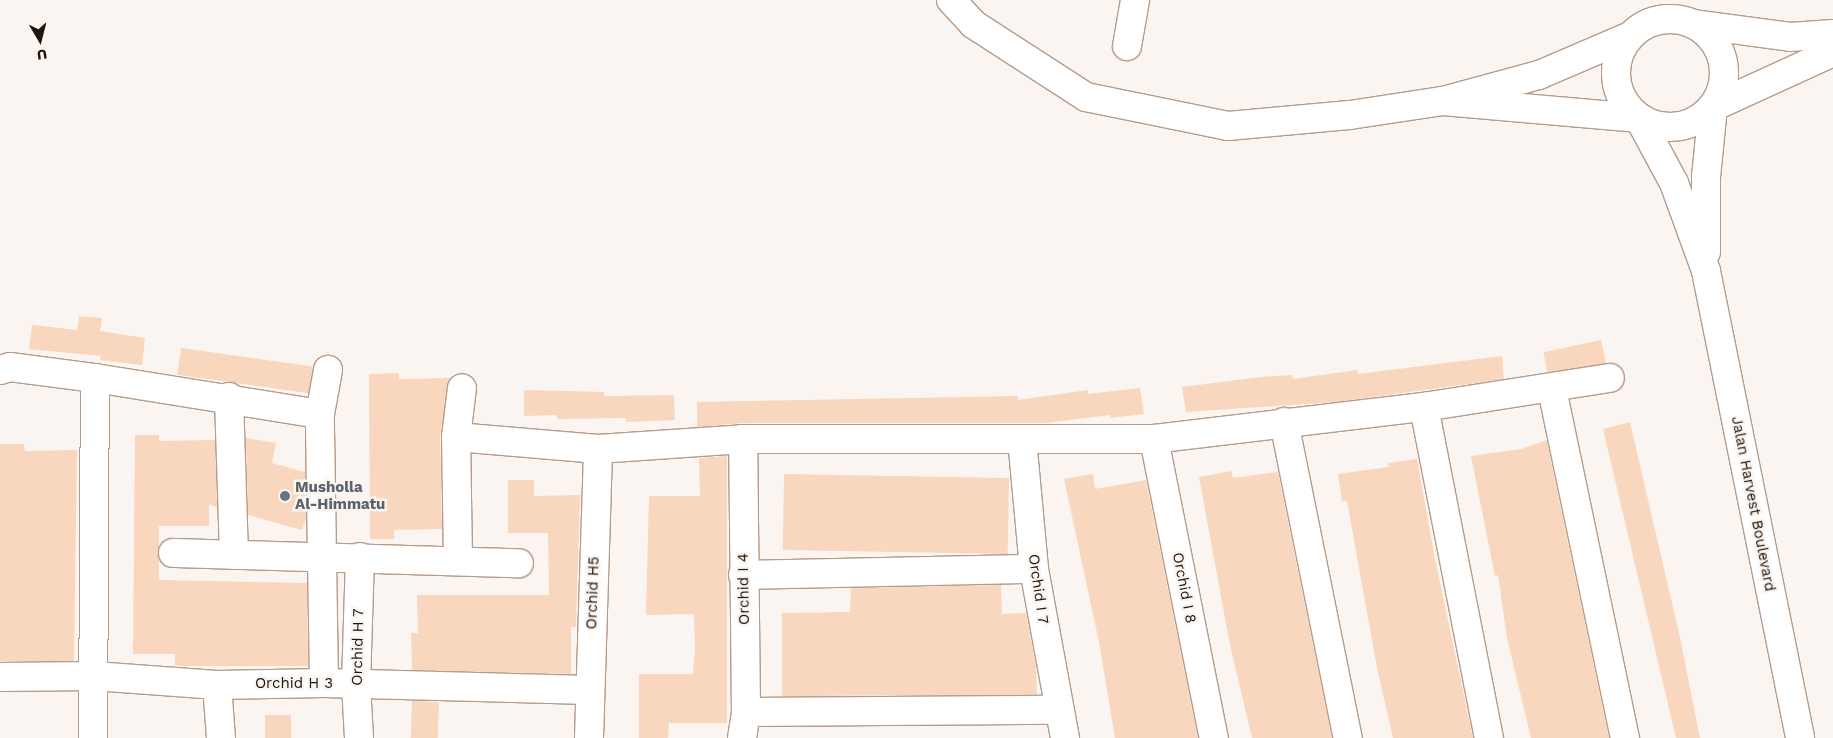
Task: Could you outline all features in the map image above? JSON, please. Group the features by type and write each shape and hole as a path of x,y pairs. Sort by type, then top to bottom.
{"street":[{"path":"951,0 973,24 1086,97 1228,126 1350,115 1443,101 1539,75 1630,36 1648,22 1671,18 1694,24 1790,37 1833,34"},
{"path":"1127,46 1135,0"},
{"path":"1694,24 1713,39 1724,61 1724,85 1713,107 1706,178 1706,270"},
{"path":"1630,36 1618,56 1615,79 1623,102 1639,118 1674,183 1706,270"},
{"path":"1443,101 1639,118 1665,127 1692,124 1713,107 1833,52"},
{"name":"Jalan Harvest Boulevard","path":"1706,270 1800,738"},
{"path":"0,370 10,367 95,378 229,397 320,414"},
{"path":"324,683 324,557 320,414 328,370"},
{"path":"93,738 95,378"},
{"path":"456,437 598,449 743,439 1154,439 1284,422 1424,407 1552,389 1610,378"},
{"path":"458,560 456,437 462,388"},
{"path":"1552,389 1625,738"},
{"path":"229,397 234,554"},
{"path":"1424,407 1489,738"},
{"path":"1284,422 1348,738"},
{"name":"Orchid I 4","path":"743,439 744,725"},
{"name":"Orchid I 7","path":"1022,439 1034,569 1058,710 1065,738"},
{"name":"Orchid I 8","path":"1154,439 1214,738"},
{"name":"Orchid H5","path":"589,738 598,449"},
{"path":"173,553 518,562"},
{"name":"Orchid H 7","path":"359,738 356,684 360,557"},
{"path":"743,576 1034,569"},
{"name":"Orchid H 3","path":"0,677 94,676 217,685 324,683 589,690"},
{"path":"217,685 221,738"},
{"path":"744,725 1058,710"}],"building":[{"path":"79,316 102,318 100,331 145,338 142,365 100,360 101,356 29,349 32,325 77,330"},
{"path":"1601,340 1606,363 1548,376 1543,352"},
{"path":"181,348 313,367 309,393 177,375"},
{"path":"1502,356 1504,379 1336,402 1186,412 1182,387 1261,377 1292,375 1293,379 1357,370 1358,374"},
{"path":"399,373 399,379 450,378 440,437 442,529 394,530 394,539 370,539 369,374"},
{"path":"1140,388 1144,414 1110,418 1110,415 1046,423 743,423 697,427 697,402 1018,396 1018,400 1088,390 1088,394"},
{"path":"524,390 604,392 604,396 674,395 675,420 626,422 626,418 557,419 557,415 524,416"},
{"path":"1630,422 1681,642 1700,738 1676,738 1603,429"},
{"path":"135,435 159,435 159,441 215,440 217,507 209,505 209,526 159,526 159,580 307,583 308,666 175,666 175,654 133,654"},
{"name":"Musholla Al-Himmatu","path":"246,438 276,443 272,463 305,472 306,518 302,530 248,515"},
{"path":"1547,440 1609,738 1531,738 1507,638 1498,575 1495,576 1471,456 1521,449"},
{"path":"0,444 24,444 25,451 77,450 74,661 0,661"},
{"path":"727,456 727,723 669,723 668,738 639,738 639,674 693,674 695,648 694,614 646,615 649,496 700,496 699,458"},
{"path":"1417,459 1435,559 1473,738 1393,738 1377,668 1347,501 1342,501 1338,474 1389,467 1388,463"},
{"path":"1231,471 1233,478 1278,472 1332,738 1252,738 1230,645 1199,477"},
{"path":"784,474 1009,478 1008,554 783,550"},
{"path":"1093,474 1095,489 1146,480 1198,738 1115,738 1099,642 1064,479"},
{"path":"508,480 534,480 534,496 580,495 576,627 571,627 571,674 412,670 411,633 418,633 417,595 549,595 548,533 508,533"},
{"path":"1001,585 1002,614 1026,613 1036,666 1037,695 782,696 782,613 850,612 851,588"},
{"path":"412,701 439,702 438,738 411,738"},
{"path":"265,715 291,715 291,738 265,738"}],"place":[{"name":"Musholla Al-Himmatu","path":"285,496"}]}
